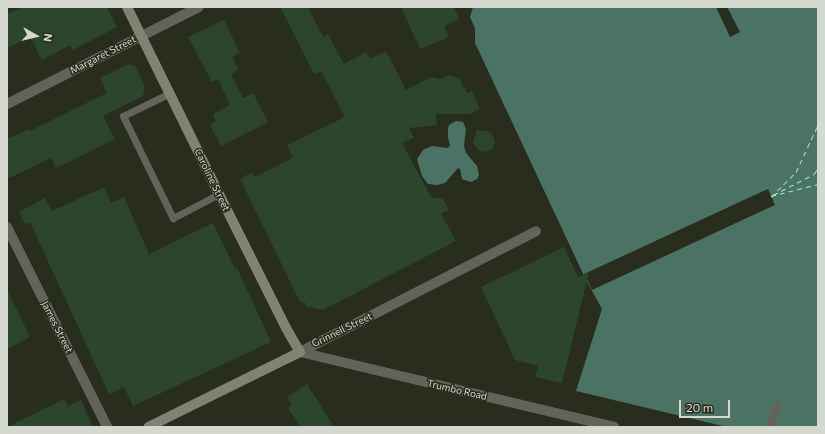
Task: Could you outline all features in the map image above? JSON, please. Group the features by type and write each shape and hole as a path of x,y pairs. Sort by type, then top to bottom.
{"street":[{"name":"Caroline Street","path":"127,7 286,328 300,352"},
{"name":"Margaret Street","path":"7,104 199,7"},
{"name":"James Street","path":"7,228 106,427"},
{"name":"Grinnell Street","path":"148,427 300,352 536,231"},
{"name":"Trumbo Road","path":"300,352 614,427"}],"lane":[{"path":"170,93 123,116 174,218 219,194"},
{"path":"770,427 776,406"}],"shaded area":[{"path":"473,7 818,7 818,427 727,427 576,391 602,309 586,280 475,43 475,28 470,17"},
{"path":"456,121 463,122 466,129 464,146 466,153 477,166 479,175 477,179 471,182 462,179 460,169 458,168 445,183 437,185 428,184 422,176 417,159 423,150 432,146 448,148 450,145 448,138 449,125"}],"pier":[{"path":"716,7 727,7 740,32 730,37"},
{"path":"768,189 775,205 592,290 584,274"}],"building":[{"path":"22,7 107,7 117,27 73,50 70,45 42,60 30,37 7,48 7,14"},
{"path":"280,7 308,7 323,37 328,34 344,64 366,52 370,59 386,51 406,90 431,77 441,79 449,75 459,78 467,93 472,91 480,109 469,114 436,114 437,125 409,128 414,138 402,143 431,197 443,199 449,210 441,214 456,241 323,310 305,306 306,303 300,302 240,179 252,172 254,177 293,158 287,145 345,117 321,71 314,74"},
{"path":"401,7 454,7 459,19 444,26 449,37 420,49"},
{"path":"224,20 240,53 232,57 239,70 231,74 243,98 253,93 268,122 221,146 210,125 216,121 213,114 230,105 218,79 212,82 188,37"},
{"path":"128,64 135,66 145,87 143,96 103,116 115,139 56,168 51,158 7,179 7,139 29,129 30,131 107,93 100,78"},
{"path":"477,130 491,132 495,142 492,149 485,152 478,150 473,143"},
{"path":"104,187 111,203 124,197 149,254 213,223 235,269 237,268 271,342 133,406 124,387 109,394 30,222 25,224 19,212 45,198 52,211"},
{"path":"564,247 578,277 589,272 562,383 535,377 538,366 515,360 481,287"},
{"path":"7,289 30,337 7,349"},
{"path":"307,384 334,427 300,427 288,408 292,405 287,397"},
{"path":"64,399 68,406 81,400 93,427 7,427"}],"ferry route":[{"path":"771,197 796,172 818,125"},
{"path":"773,195 814,174 818,168"},
{"path":"771,196 818,184"}]}
